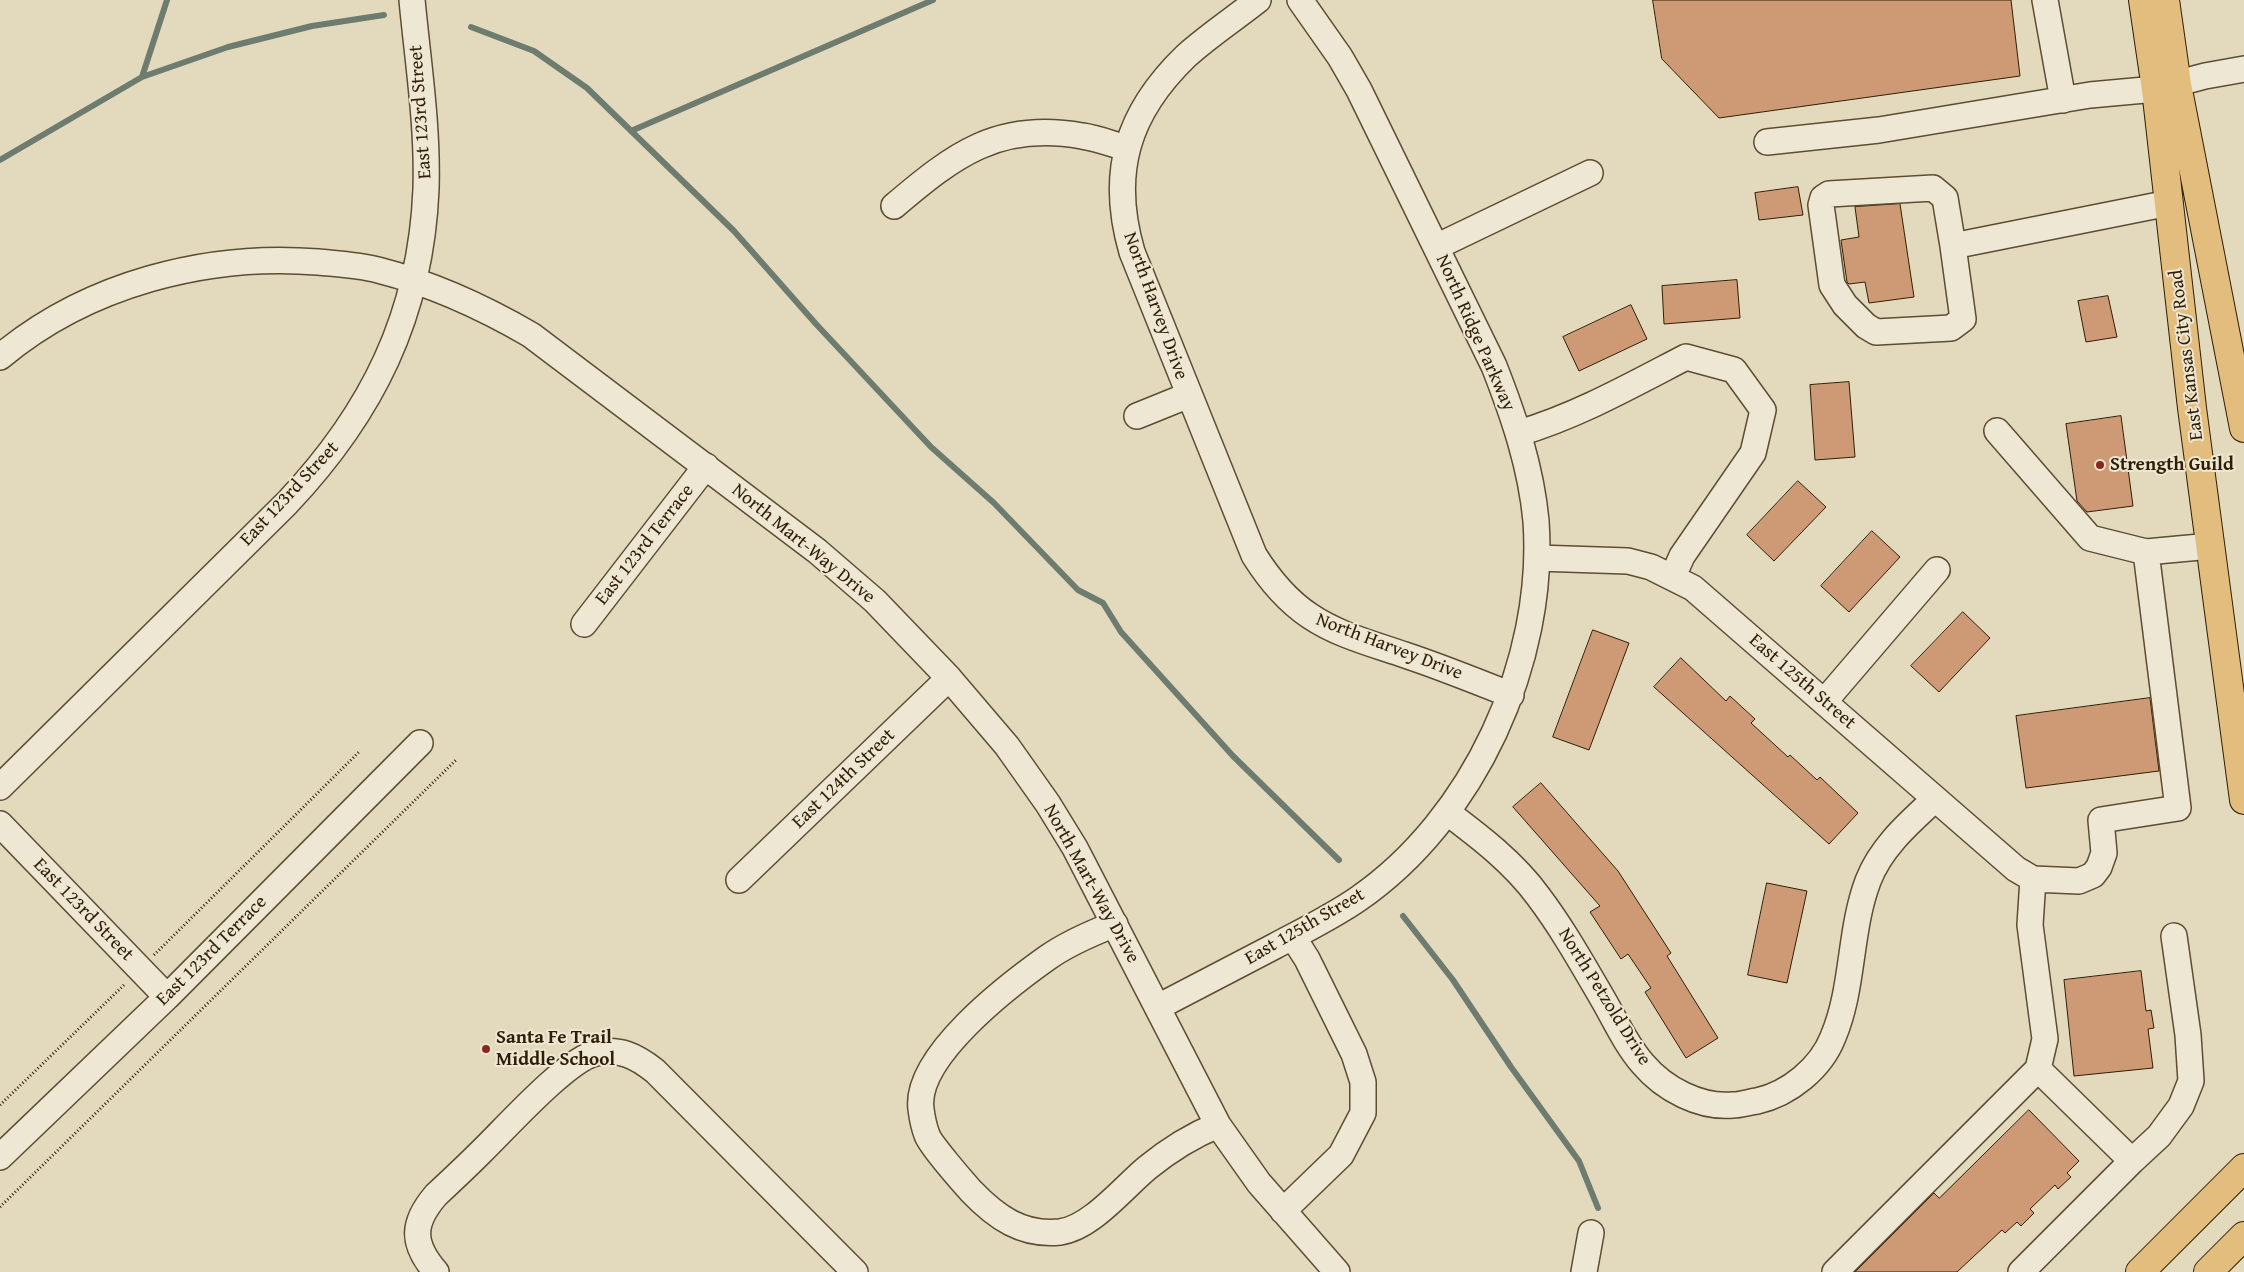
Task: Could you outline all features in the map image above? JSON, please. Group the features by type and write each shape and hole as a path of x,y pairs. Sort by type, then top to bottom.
{"main road":[{"name":"East Kansas City Road","path":"2143,0 2167,87 2244,428"},
{"name":"East Kansas City Road","path":"2165,0 2169,203 2192,408 2244,800"},
{"path":"2140,1272 2244,1168"},
{"path":"2213,1267 2244,1236"},
{"path":"2213,1267 2244,1254"}],"street":[{"name":"East 123rd Street","path":"0,787 287,504 329,456 350,428 384,367 404,315 423,226 426,160 424,117 412,0"},
{"name":"North Harvey Drive","path":"1258,0 1188,55 1164,79 1132,129 1126,148 1121,194 1125,230 1132,252 1254,555 1266,575 1282,593 1309,616 1330,628 1461,674 1511,695"},
{"name":"North Ridge Parkway","path":"1300,0 1340,58 1359,90 1494,366 1519,432 1531,485 1537,558 1528,634 1511,695"},
{"path":"2045,0 2062,100"},
{"path":"1767,142 1879,130 2062,100 2167,87 2205,76 2244,69"},
{"path":"894,206 936,170 966,152 993,140 1025,134 1053,133 1082,136 1126,148"},
{"path":"1436,247 1590,173"},
{"path":"1933,188 1945,198 1953,246 1963,319 1951,328 1876,332 1866,326 1845,305 1832,285 1821,206 1823,198 1830,194 1933,188"},
{"path":"1953,246 2169,203"},
{"name":"North Mart-Way Drive","path":"0,357 18,342 86,303 156,276 227,262 290,260 347,264 378,270 456,296 498,316 531,335 817,551 875,601 949,678 1007,746 1048,804 1075,848 1218,1125 1259,1183 1332,1270"},
{"path":"1519,432 1542,426 1620,391 1686,357 1734,370 1762,410 1753,453 1682,556 1672,576"},
{"name":"North Harvey Drive","path":"1137,416 1189,395"},
{"path":"1997,431 2090,538 2146,552 2211,546"},
{"name":"East 123rd Terrace","path":"584,624 706,466"},
{"path":"1835,1272 2038,1069 2045,1039 2030,925 2034,879 2079,881 2093,875 2099,867 2104,853 2101,820 2178,808 2146,552"},
{"name":"East 125th Street","path":"1537,558 1628,561 1651,567 1693,588 2001,857 2034,879"},
{"path":"1824,702 1937,570"},
{"name":"East 124th Street","path":"739,880 949,678"},
{"name":"East 125th Street","path":"1158,1007 1293,936 1365,893 1398,866 1448,813 1494,731 1511,695"},
{"name":"East 123rd Terrace","path":"0,1157 167,997 420,742"},
{"name":"North Petzold Drive","path":"1448,813 1500,854 1537,894 1562,930 1642,1064 1664,1083 1688,1097 1705,1103 1732,1106 1768,1098 1785,1090 1814,1068 1825,1054 1833,1038 1843,1005 1861,907 1868,880 1886,849 1902,829 1935,799"},
{"name":"East 123rd Street","path":"0,824 167,997"},
{"path":"1115,924 1082,938 1048,957 998,996 937,1056 926,1074 920,1107 927,1136 969,1189 1004,1220 1029,1231 1061,1232 1084,1224 1147,1168 1182,1141 1218,1125"},
{"path":"1283,1211 1341,1155 1363,1113 1363,1082 1354,1054 1307,959 1293,936"},
{"path":"2021,1272 2159,1136 2181,1106 2191,1081 2188,1035 2174,936"},
{"path":"436,1272 429,1264 421,1248 416,1229 422,1211 550,1084 580,1060 593,1053 608,1051 623,1052 640,1059 655,1071 855,1272"},
{"path":"2038,1069 2132,1161"},
{"path":"1584,1272 1592,1233"}],"path":[{"path":"0,1105 360,751"},
{"path":"0,1207 457,759"}],"building":[{"path":"1653,0 2011,0 2020,76 1719,118 1662,59"},
{"path":"1798,187 1803,215 1759,220 1755,193"},
{"path":"1900,204 1914,297 1869,303 1865,282 1849,284 1847,282 1841,240 1859,237 1855,207"},
{"path":"1737,280 1740,318 1664,324 1662,286"},
{"path":"2108,296 2117,337 2086,342 2078,301"},
{"path":"1631,305 1647,339 1579,371 1563,337"},
{"path":"1849,382 1855,457 1815,460 1810,385"},
{"name":"Strength Guild","path":"2121,416 2133,506 2087,512 2077,501 2066,424"},
{"path":"1798,481 1826,507 1774,561 1747,535"},
{"path":"1872,531 1900,557 1849,612 1821,586"},
{"path":"1963,612 1990,638 1939,692 1911,666"},
{"path":"1593,630 1629,643 1589,750 1553,737"},
{"path":"1681,658 1726,701 1730,696 1755,719 1751,723 1788,757 1790,755 1817,780 1820,777 1858,813 1829,844 1654,687"},
{"path":"2150,698 2159,771 2026,788 2016,716"},
{"path":"1541,783 1618,871 1671,953 1667,956 1718,1038 1686,1058 1645,992 1651,988 1628,954 1621,959 1590,912 1600,906 1513,807"},
{"path":"1767,883 1807,891 1787,983 1748,975"},
{"path":"2141,971 2146,1011 2151,1010 2154,1028 2148,1029 2153,1068 2074,1076 2064,980"},
{"path":"2029,1110 2079,1161 2067,1173 2071,1177 2058,1189 2055,1185 2030,1209 2034,1213 2021,1226 2017,1222 2005,1233 2002,1230 1957,1272 1855,1272 1934,1193 1939,1198"}],"waterway":[{"path":"142,77 167,0"},
{"path":"631,131 933,0"},
{"path":"0,160 142,77 228,47 312,26 384,15"},
{"path":"471,27 534,51 587,88 734,231 816,324 931,447 994,503 1078,590 1103,603 1121,632 1233,756 1339,860"},
{"path":"1403,916 1453,980 1511,1067 1579,1161 1598,1208"}],"place":[{"name":"Strength Guild","path":"2100,465"},
{"name":"Santa Fe Trail Middle School","path":"486,1049"}]}
